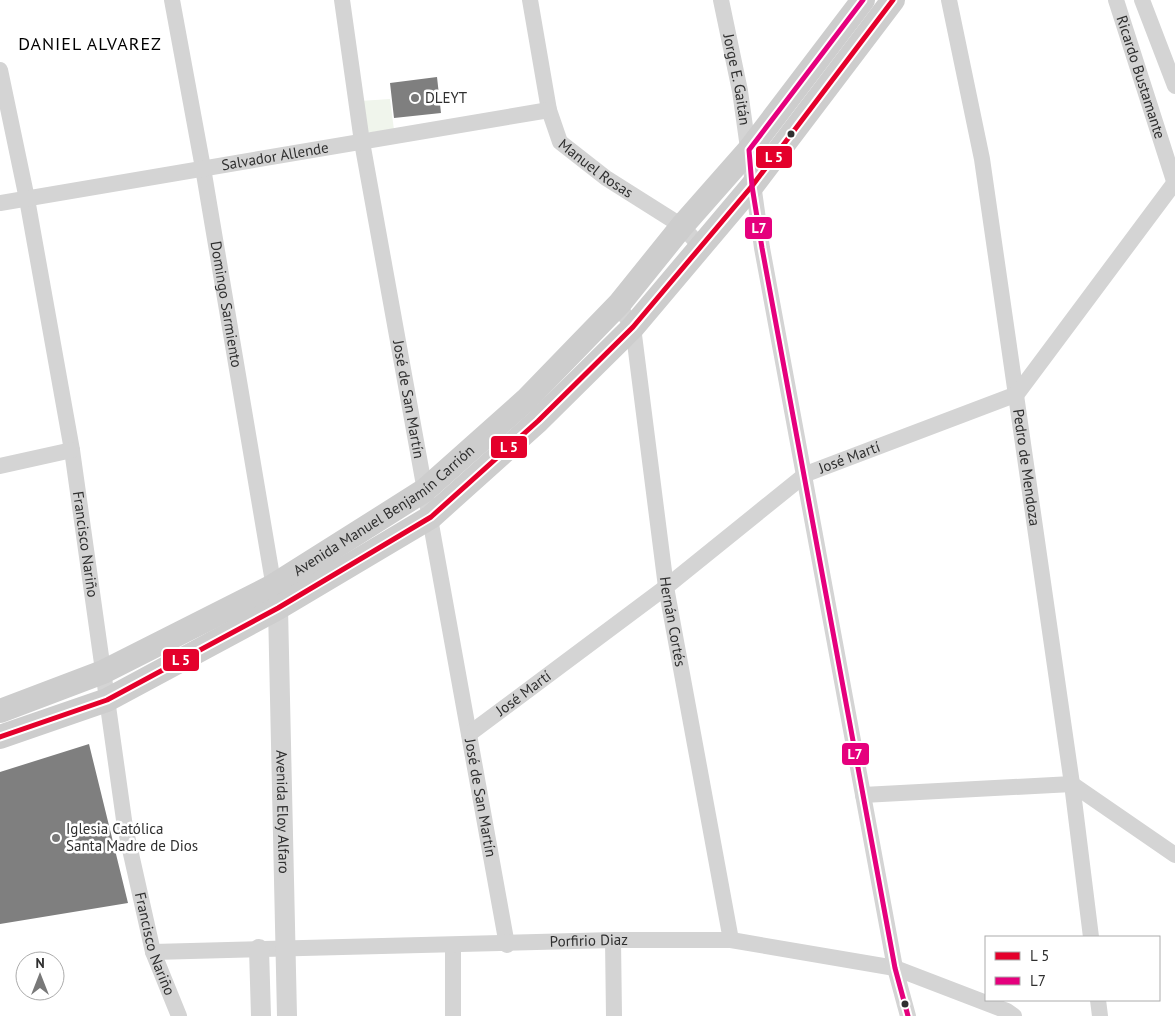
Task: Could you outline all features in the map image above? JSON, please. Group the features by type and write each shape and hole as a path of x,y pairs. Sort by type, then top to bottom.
{"main road":[{"name":"Avenida Manuel Benjamín Carrión","path":"0,737 107,700 276,597 425,490 526,400 618,305 682,226 749,150 863,0"},
{"name":"Avenida Manuel Benjamín Carrión","path":"0,711 103,672 276,597 431,517 538,421 633,326 752,186 893,0"}],"street":[{"name":"Domingo Sarmiento","path":"172,0 203,168 276,597"},
{"name":"José de San Martín","path":"342,0 362,142 507,944"},
{"name":"Manuel Rosas","path":"530,0 550,110 557,136 565,147 606,178 682,226 700,246"},
{"name":"Jorge E. Gaitán","path":"721,0 749,150 752,186 863,795 895,968 908,1016"},
{"name":"Pedro de Mendoza","path":"949,0 982,159 1072,784 1091,936"},
{"name":"Ricardo Bustamante","path":"1116,0 1175,183"},
{"name":"Ricardo Bustamante","path":"1142,0 1175,86"},
{"name":"Francisco Nariño","path":"0,70 27,199 72,450 125,827 153,952 179,1016"},
{"name":"Salvador Allende","path":"0,203 550,110"},
{"path":"1017,394 1175,183"},
{"name":"Hernán Cortés","path":"618,305 633,326 666,587 732,940"},
{"name":"José Martí","path":"469,734 666,587 806,474 1017,394"},
{"path":"0,466 72,450"},
{"name":"Avenida Eloy Alfaro","path":"276,597 287,1016"},
{"path":"863,795 1072,784 1175,856"},
{"path":"613,940 614,1016"},
{"name":"Porfirio Diaz","path":"153,952 613,940 732,940 895,968 1007,1011 1014,1016"},
{"path":"453,945 453,1016"},
{"path":"259,949 261,1016"},
{"path":"1098,1001 1100,1016"}],"shaded area":[{"path":"390,99 394,130 363,133 360,101"}],"building":[{"name":"DLEYT","path":"437,77 441,113 394,118 390,83"},
{"name":"Iglesia Católica Santa Madre de Dios","path":"89,744 128,903 0,924 0,772"}],"transit line":[{"name":"L7","path":"863,0 749,150 752,186 762,248 895,968 908,1016"},
{"path":"0,737 107,700 278,608 431,517 538,421 633,327 752,186 893,0"}],"place":[{"name":"DLEYT","path":"415,98"},
{"name":"Iglesia Católica Santa Madre de Dios","path":"56,838"}],"district":[{"name":"DANIEL ALVAREZ","path":"90,44"}]}
